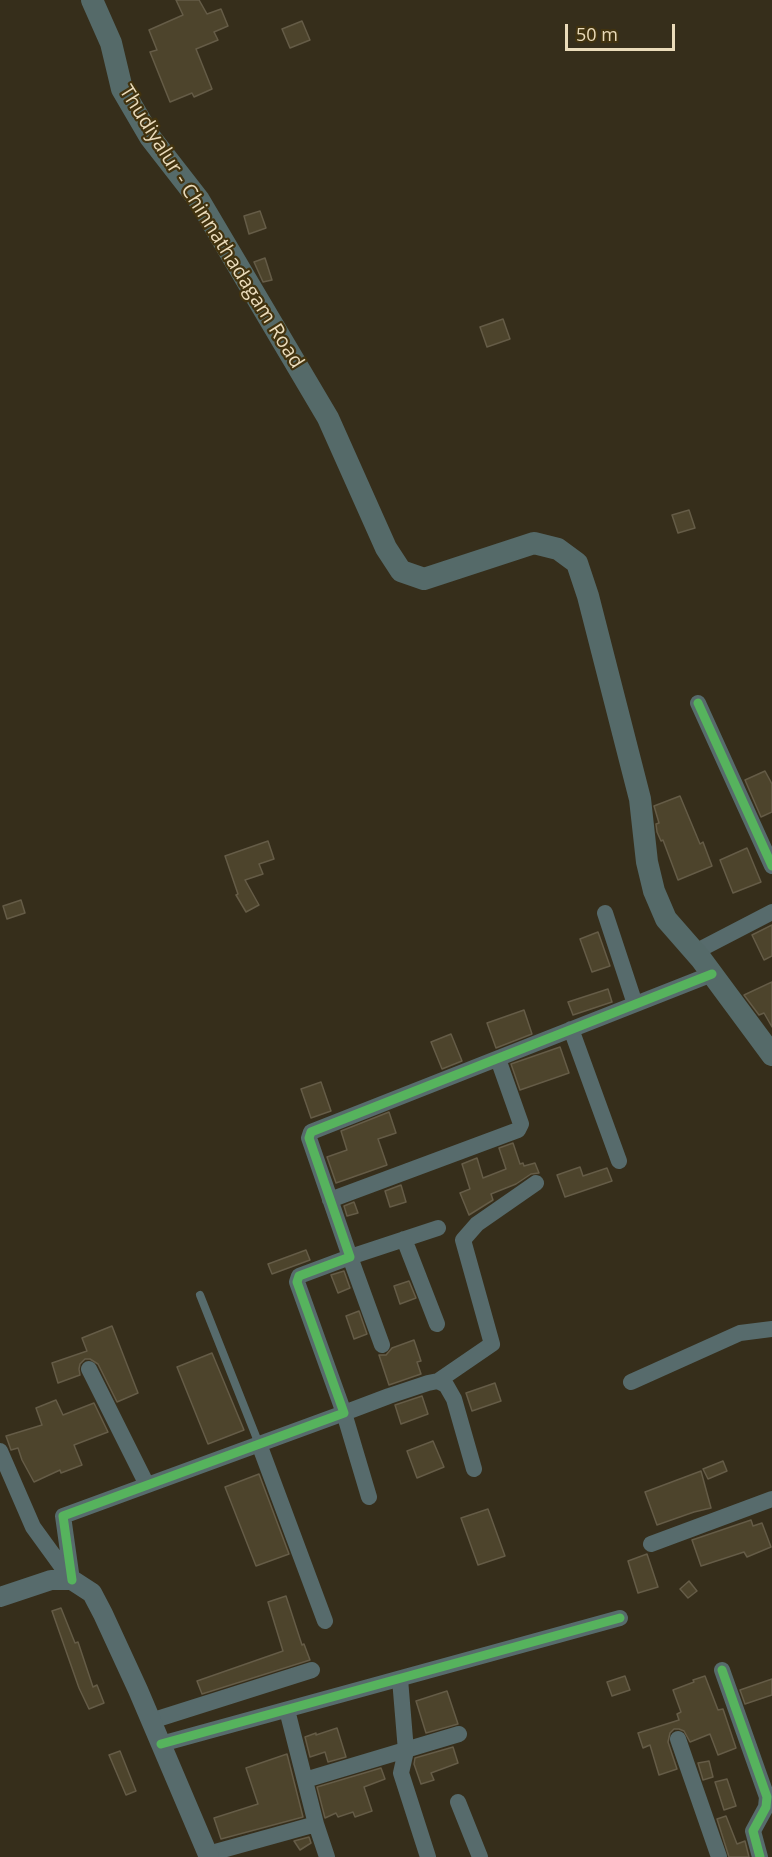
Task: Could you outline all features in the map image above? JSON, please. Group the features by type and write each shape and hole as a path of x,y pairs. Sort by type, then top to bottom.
{"main road":[{"name":"Thudiyalur - Chinnathadagam Road","path":"92,0 111,43 122,89 150,137 199,200 328,418 386,548 401,571 423,579 534,543 558,549 577,563 588,596 640,799 647,862 654,891 666,919 695,952 772,1055"}],"street":[{"path":"698,703 772,866"},
{"path":"695,952 772,912"},
{"path":"605,913 635,1004"},
{"path":"382,1345 309,1138 311,1132 712,974"},
{"path":"571,1029 619,1161"},
{"path":"330,1200 518,1130 521,1124 498,1059"},
{"path":"72,1580 63,1516 389,1395 438,1381 492,1344 463,1240 477,1224 536,1183"},
{"path":"369,1497 344,1413 297,1282 299,1276 438,1228"},
{"path":"404,1239 438,1324"},
{"path":"631,1382 740,1334 772,1329"},
{"path":"89,1369 147,1485"},
{"path":"438,1381 446,1385 454,1399 474,1469"},
{"path":"259,1444 325,1621"},
{"path":"0,1451 33,1527 72,1580 92,1593 103,1614 208,1855 316,1824"},
{"path":"651,1544 772,1499"},
{"path":"0,1597 51,1580 72,1580"},
{"path":"161,1744 620,1618"},
{"path":"151,1721 312,1670"},
{"path":"722,1670 767,1797 767,1813 753,1831 760,1857"},
{"path":"400,1679 406,1751 401,1773 428,1857"},
{"path":"287,1710 316,1824 327,1857"},
{"path":"305,1780 459,1734"},
{"path":"678,1740 719,1857"},
{"path":"458,1802 480,1857"}],"lane":[{"path":"200,1295 259,1444"}],"building":[{"path":"176,0 199,0 207,14 221,9 228,26 214,32 218,40 196,49 212,89 194,97 192,93 170,102 150,52 157,50 149,30 183,15"},
{"path":"302,21 310,40 290,48 282,29"},
{"path":"260,211 266,228 249,234 244,216"},
{"path":"265,258 272,280 263,282 254,262"},
{"path":"503,319 510,339 487,347 480,327"},
{"path":"689,510 695,528 678,533 672,515"},
{"path":"765,771 772,784 772,812 761,817 745,780"},
{"path":"680,796 712,866 678,880 663,840 661,841 657,832 656,824 659,823 654,806"},
{"path":"268,841 274,859 259,864 263,874 245,880 259,905 246,912 236,895 238,894 225,856"},
{"path":"747,848 761,882 733,893 720,860"},
{"path":"21,900 25,913 7,919 3,906"},
{"path":"772,925 772,956 764,960 752,935"},
{"path":"598,932 610,966 592,972 580,939"},
{"path":"772,982 772,1027 764,1013 759,1015 744,995"},
{"path":"608,989 612,1002 573,1015 568,1002"},
{"path":"524,1010 532,1034 496,1048 487,1023"},
{"path":"451,1034 462,1061 442,1069 431,1042"},
{"path":"560,1047 569,1073 520,1090 511,1064"},
{"path":"321,1082 331,1111 311,1118 301,1089"},
{"path":"389,1112 396,1133 378,1139 387,1165 336,1183 327,1157 347,1150 341,1131"},
{"path":"513,1143 520,1164 523,1163 524,1166 535,1163 539,1173 531,1174 516,1184 491,1194 493,1200 469,1215 460,1193 470,1189 462,1164 477,1158 483,1178 506,1169 499,1148"},
{"path":"580,1167 583,1176 607,1168 612,1181 565,1197 557,1175"},
{"path":"401,1185 406,1202 390,1207 385,1191"},
{"path":"354,1202 358,1213 347,1216 344,1206"},
{"path":"306,1250 310,1260 272,1274 268,1264"},
{"path":"344,1271 350,1288 338,1293 331,1275"},
{"path":"409,1281 416,1298 400,1304 394,1286"},
{"path":"359,1311 367,1334 354,1339 346,1316"},
{"path":"112,1326 138,1393 117,1402 98,1364 90,1359 85,1359 80,1364 80,1375 58,1383 52,1363 87,1351 82,1338"},
{"path":"414,1340 421,1361 417,1362 421,1374 389,1385 379,1355 386,1355 392,1348"},
{"path":"212,1353 244,1430 208,1444 177,1367"},
{"path":"495,1383 501,1401 472,1411 466,1393"},
{"path":"422,1396 428,1414 401,1424 395,1405"},
{"path":"56,1400 63,1415 94,1403 108,1432 74,1445 82,1465 61,1473 60,1470 34,1482 18,1448 11,1450 6,1436 42,1425 36,1408"},
{"path":"433,1441 444,1467 417,1478 407,1451"},
{"path":"723,1461 727,1471 708,1479 703,1469"},
{"path":"701,1471 711,1508 657,1525 645,1492"},
{"path":"259,1474 289,1554 256,1566 225,1487"},
{"path":"488,1509 505,1556 478,1565 461,1518"},
{"path":"751,1520 753,1526 762,1523 771,1547 747,1557 744,1552 701,1566 692,1540"},
{"path":"647,1554 658,1587 638,1593 628,1561"},
{"path":"689,1581 697,1591 688,1598 680,1589"},
{"path":"286,1596 302,1645 304,1644 310,1660 202,1694 197,1681 283,1651 268,1602"},
{"path":"61,1608 75,1643 78,1642 93,1687 97,1685 104,1703 89,1709 79,1688 52,1611"},
{"path":"625,1676 630,1690 612,1696 607,1682"},
{"path":"705,1676 718,1710 723,1709 736,1748 718,1755 710,1734 690,1742 684,1731 674,1729 670,1733 668,1742 677,1769 659,1775 650,1745 643,1748 638,1733 679,1720 677,1714 681,1712 673,1690"},
{"path":"772,1679 772,1695 745,1704 740,1690"},
{"path":"447,1691 458,1724 426,1733 416,1701"},
{"path":"337,1728 346,1757 328,1762 325,1752 310,1757 305,1737"},
{"path":"453,1747 458,1763 431,1773 434,1780 421,1784 414,1764 415,1758"},
{"path":"120,1751 136,1791 126,1795 109,1755"},
{"path":"287,1754 303,1817 221,1839 214,1818 258,1804 246,1768"},
{"path":"709,1761 713,1777 703,1780 698,1763"},
{"path":"381,1768 385,1779 364,1787 372,1811 355,1817 353,1812 338,1817 336,1813 325,1818 317,1787"},
{"path":"727,1779 736,1806 724,1810 715,1782"},
{"path":"726,1816 737,1844 745,1841 749,1857 729,1857 717,1819"},
{"path":"309,1837 311,1843 300,1850 294,1841"}],"cycle path":[{"path":"698,703 772,866"},
{"path":"72,1580 63,1516 344,1413 297,1282 299,1276 350,1257 309,1138 311,1132 712,974"},
{"path":"161,1744 620,1618"},
{"path":"722,1670 767,1797 766,1807 753,1831 760,1857"}]}
